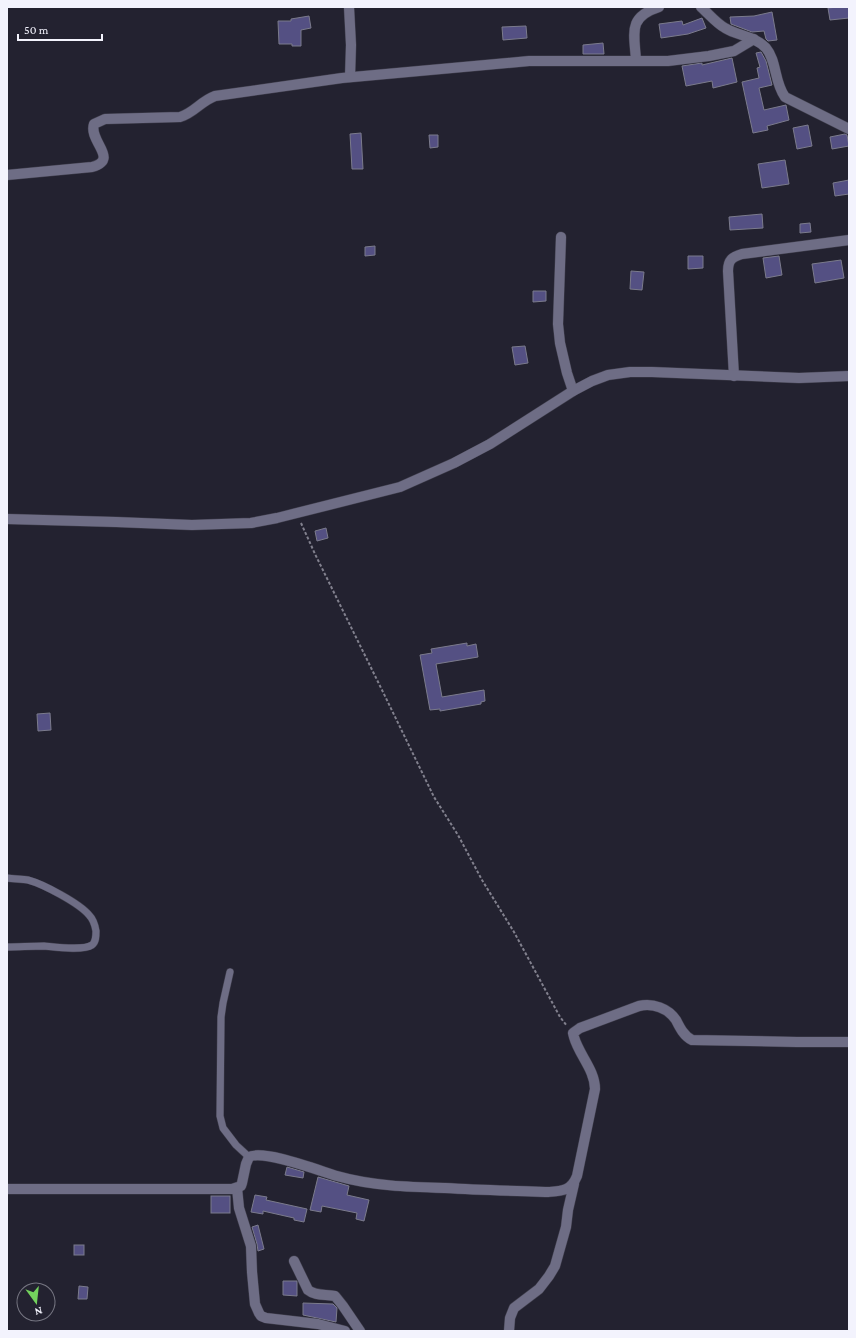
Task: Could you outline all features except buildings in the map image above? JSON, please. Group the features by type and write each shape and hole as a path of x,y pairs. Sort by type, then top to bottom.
{"street":[{"path":"350,7 350,77"},
{"path":"636,60 634,30 636,22 640,16 659,7"},
{"path":"701,7 724,28 754,39 762,44 771,56 776,80 785,97 849,128"},
{"path":"7,175 92,167 99,165 104,160 104,155 94,136 92,128 97,121 105,119 180,116 191,112 203,101 215,96 350,77 529,61 668,60 709,56 734,51 754,39"},
{"path":"561,237 558,324 559,337 563,358 573,391"},
{"path":"734,376 728,271 728,264 731,259 742,254 849,240"},
{"path":"7,519 192,525 251,523 400,487 428,476 490,444 573,391 608,375 630,372 799,378 849,376"},
{"path":"509,1331 510,1318 514,1308 539,1289 555,1266 566,1227 568,1210 590,1115 595,1082 575,1041 574,1033 580,1028 647,1004 654,1005 668,1012 674,1018 687,1038 692,1040 849,1042"},
{"path":"7,1189 232,1189 240,1186 244,1180 246,1164 250,1157 260,1155 306,1164 337,1176 393,1186 548,1192 568,1189 574,1184"},
{"path":"237,1188 239,1208 250,1246 254,1297 258,1313 266,1318 318,1324 345,1331"},
{"path":"294,1261 308,1290 312,1293 335,1296 360,1331"}],"lane":[{"path":"7,878 28,880 52,890 88,914 93,920 96,929 95,941 91,945 80,948 42,946 7,947"},
{"path":"230,972 221,1017 220,1116 223,1128 236,1145 250,1157"}],"path":[{"path":"296,513 314,554 434,797 458,835 482,880 514,932 560,1017 574,1033"}]}
